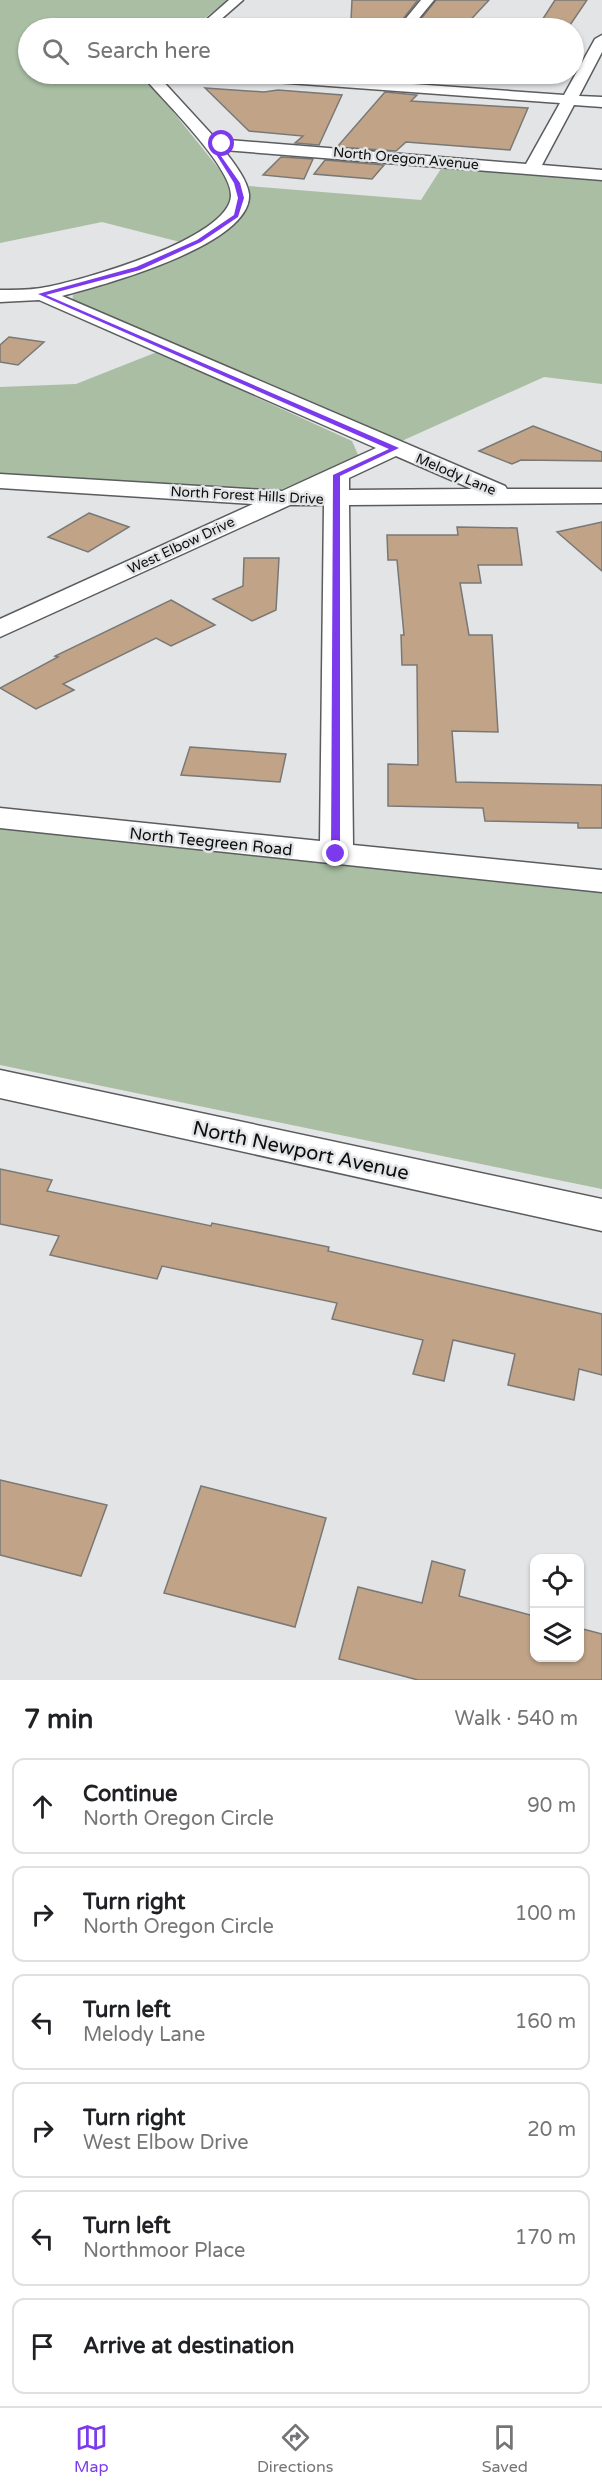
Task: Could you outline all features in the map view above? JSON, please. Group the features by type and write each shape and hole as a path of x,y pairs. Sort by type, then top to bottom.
{"street":[{"path":"215,18 237,0"},
{"path":"413,18 428,0"},
{"path":"584,73 602,39"},
{"path":"0,296 40,294 138,269 199,241 236,216 241,198 237,183 211,144 157,84"},
{"path":"421,84 602,102"},
{"path":"532,169 578,84"},
{"name":"North Oregon Avenue","path":"211,144 602,175"},
{"name":"Melody Lane","path":"40,294 508,496"},
{"name":"West Elbow Drive","path":"0,629 284,498 337,487 395,448"},
{"name":"North Forest Hills Drive","path":"0,481 284,498"},
{"path":"336,854 337,487"},
{"name":"North Forest Hills Drive","path":"337,487 508,496 602,496"},
{"name":"North Teegreen Road","path":"0,818 602,880"},
{"name":"North Newport Avenue","path":"0,1084 602,1215"}],"green space":[{"path":"0,0 228,0 205,18 18,18 18,84 152,84 224,175 232,191 220,216 184,243 102,222 0,243"},
{"path":"444,164 602,178 602,384 544,377 395,444 72,303 73,295 119,279 242,213 250,200 249,186 421,200"},
{"path":"157,352 352,441 359,457 275,492 0,477 0,387 76,384"},
{"path":"0,827 602,889 602,1189 0,1065"}],"building":[{"path":"352,0 418,0 404,18 351,18"},
{"path":"436,0 489,0 472,18 422,18"},
{"path":"555,0 587,0 575,18 543,18"},
{"path":"205,88 342,95 319,145 295,143 303,136 249,131"},
{"path":"385,92 417,95 411,101 528,108 510,150 406,142 396,151 337,147"},
{"path":"281,157 313,159 304,179 263,175"},
{"path":"325,160 384,165 372,179 314,174"},
{"path":"9,337 44,342 18,365 0,362 0,345"},
{"path":"533,426 602,452 602,461 521,460 512,464 479,451"},
{"path":"89,513 129,527 88,552 48,537"},
{"path":"602,522 602,571 557,532"},
{"path":"457,527 517,528 522,565 478,565 481,583 460,583 469,635 492,635 498,732 452,731 456,782 602,785 602,828 578,828 578,823 485,821 483,808 388,806 388,764 418,765 417,665 402,665 401,635 404,635 397,560 388,560 387,535 458,535"},
{"path":"244,558 279,558 276,610 252,621 213,599 243,586"},
{"path":"171,600 215,625 171,646 156,638 63,684 74,690 36,709 0,688 58,657 55,656"},
{"path":"190,747 286,754 280,782 181,775"},
{"path":"0,1169 52,1180 47,1191 211,1226 212,1223 329,1247 328,1251 602,1314 602,1375 579,1369 574,1400 508,1385 515,1354 453,1340 444,1381 413,1374 423,1340 332,1319 337,1303 162,1266 157,1279 50,1255 59,1236 0,1224"},
{"path":"0,1480 107,1505 81,1576 0,1555"},
{"path":"201,1486 326,1518 295,1627 164,1593"},
{"path":"432,1561 465,1570 459,1596 530,1615 530,1662 584,1662 584,1629 602,1634 602,1680 418,1680 339,1659 358,1587 422,1603"}],"route":[{"path":"222,144 211,144 237,183 241,198 236,216 199,241 138,269 40,294 395,448 337,475 336,854"}]}
